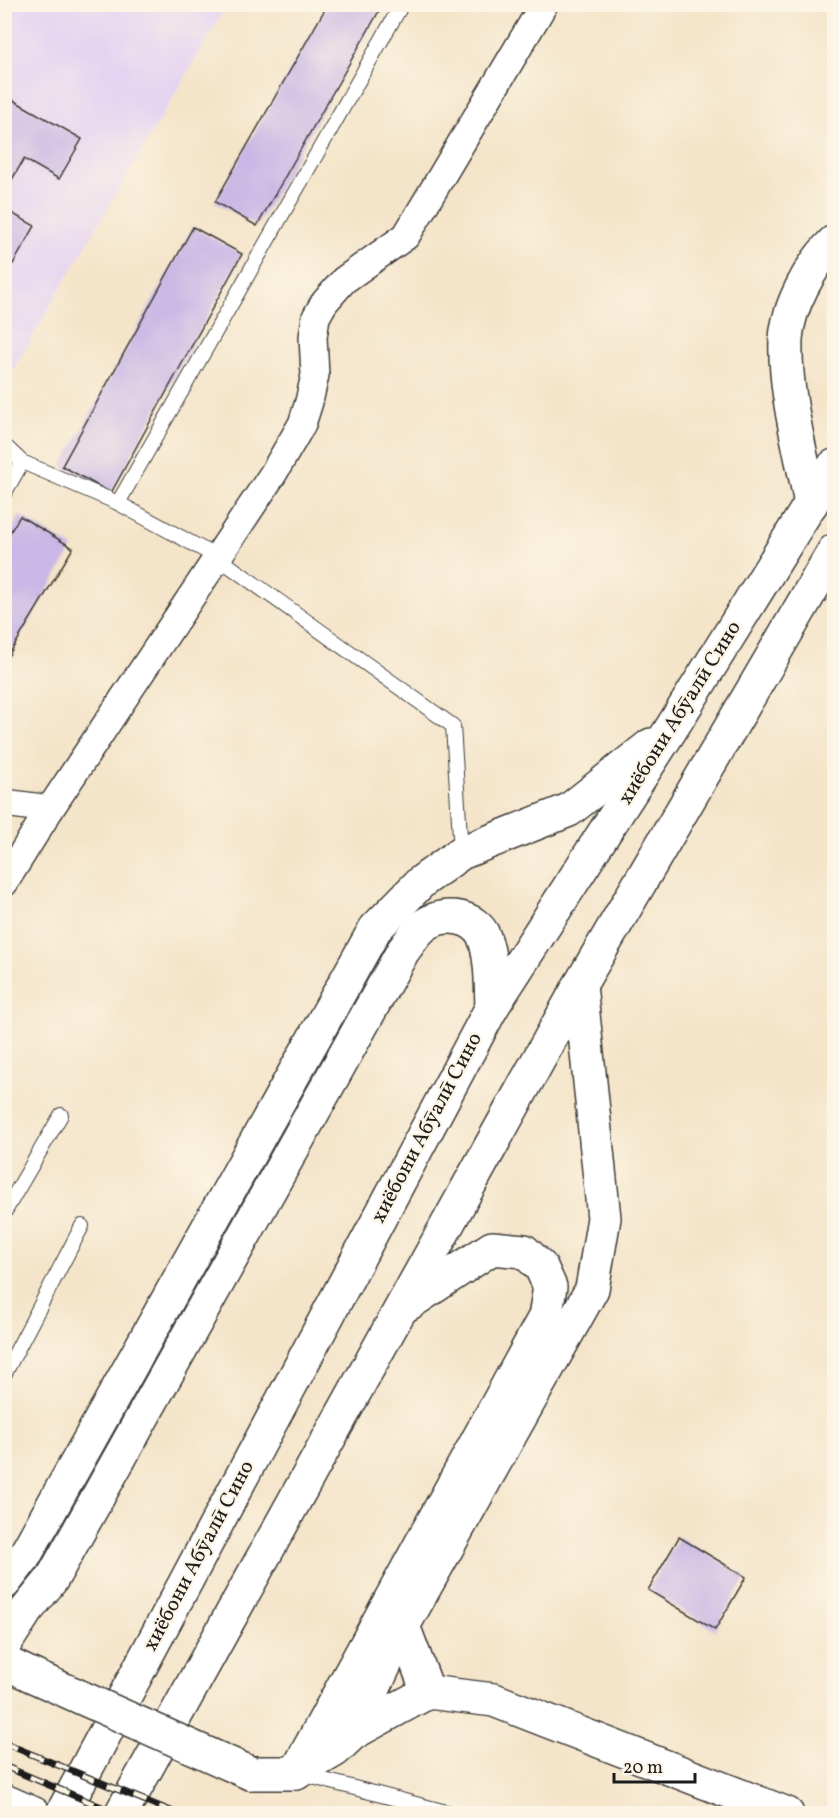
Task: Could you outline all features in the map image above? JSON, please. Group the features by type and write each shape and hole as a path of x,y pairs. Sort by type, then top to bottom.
{"main road":[{"path":"811,504 791,395 786,338 798,293 824,252 834,242"},
{"name":"хиёбони Абӯалӣ Сино","path":"62,1814 492,1007 671,729 834,466"},
{"path":"121,1814 580,985 834,551"},
{"path":"4,1583 24,1557 375,929 421,882 461,853 569,810 671,729"},
{"path":"4,1645 26,1611 52,1579 403,951 427,923 450,916 469,920 484,935 490,962 492,1007"},
{"path":"353,1733 403,1626 592,1288 604,1218 580,985"},
{"path":"296,1773 545,1317 550,1287 542,1267 524,1251 492,1248 399,1311"},
{"path":"403,1626 429,1692"},
{"path":"18,1668 250,1773 296,1773 335,1750 353,1733 429,1692 494,1700 787,1814"},
{"path":"4,1801 34,1814"}],"street":[{"path":"4,883 50,809 273,474 302,424 315,375 313,337 316,317 324,303 344,280 406,236 544,4"},
{"path":"4,803 50,809"}],"lane":[{"path":"118,503 402,4"},
{"path":"4,445 22,462 118,503 217,557 453,726 461,853"},
{"path":"4,494 22,462"},
{"path":"4,1213 61,1115"},
{"path":"4,1375 82,1227"},
{"path":"296,1773 454,1814"}],"shaded area":[{"path":"5,5 227,5 5,383"}],"building":[{"path":"328,4 383,4 257,226 215,202"},
{"path":"4,95 82,139 59,179 24,159 4,193"},
{"path":"4,209 35,226 13,264 4,259"},
{"path":"193,227 242,254 111,493 62,466"},
{"path":"20,516 73,548 4,663 4,542"},
{"path":"679,1537 746,1577 715,1630 648,1590"}],"railway":[{"path":"4,1743 178,1814"},
{"path":"4,1766 118,1814"}]}
